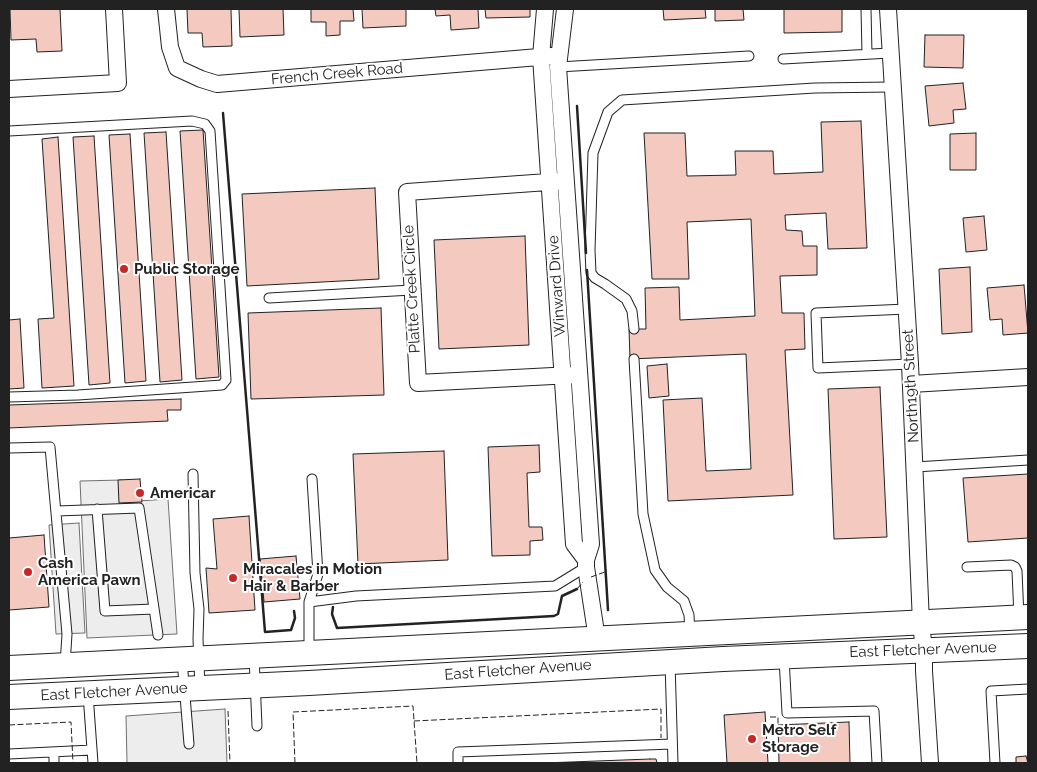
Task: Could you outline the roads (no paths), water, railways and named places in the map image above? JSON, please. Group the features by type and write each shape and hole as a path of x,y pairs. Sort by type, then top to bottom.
{"main road":[{"name":"East Fletcher Avenue","path":"9,668 1024,617"},
{"path":"597,638 615,664"},
{"name":"East Fletcher Avenue","path":"9,697 255,686 615,664 1028,646"},
{"path":"309,654 310,683"},
{"path":"180,660 182,689"}],"street":[{"path":"9,89 118,83 114,9"},
{"name":"French Creek Road","path":"166,9 170,47 177,68 217,84 541,57 559,61"},
{"name":"Winward Drive","path":"545,9 541,57 558,182 571,375 591,544 586,568 597,638"},
{"name":"Winward Drive","path":"558,182 559,61 566,9"},
{"name":"North19th Street","path":"888,9 910,364 921,623 930,763"},
{"name":"Platte Creek Circle","path":"558,182 407,192 418,383 571,375"},
{"path":"911,384 1028,377"}],"lane":[{"path":"866,9 867,54"},
{"path":"783,59 890,53"},
{"path":"559,61 749,56"},
{"path":"634,329 632,311 626,299 595,278 591,273 592,153 608,112 622,100 815,88 892,87"},
{"path":"9,131 192,121 206,124 210,131 226,380 222,384 78,395 9,397"},
{"path":"270,298 412,290"},
{"path":"906,309 816,313 818,368 910,364"},
{"path":"634,359 643,514 655,570 668,588 684,601 690,616 690,633"},
{"path":"9,448 50,447 68,634 65,666"},
{"path":"915,467 1028,460"},
{"path":"189,744 180,660 199,609 195,573 193,474"},
{"path":"309,654 309,602 318,574 312,479"},
{"path":"57,510 139,508 158,635"},
{"path":"97,509 105,611 154,609"},
{"path":"967,566 1011,564 1017,571 1024,617"},
{"path":"309,602 356,596 554,586 586,568"},
{"path":"254,656 257,726"},
{"path":"784,656 787,713 874,711 877,763"},
{"path":"670,662 673,763"},
{"path":"996,763 991,691 1028,689"},
{"path":"88,693 92,763"},
{"path":"458,763 458,752 672,744"},
{"path":"9,754 92,750"},
{"path":"54,752 54,763"}],"place":[{"name":"Public Storage","path":"124,269"},
{"name":"Americar","path":"140,493"},
{"name":"Cash America Pawn","path":"28,572"},
{"name":"Miracales in Motion Hair & Barber","path":"233,578"},
{"name":"Metro Self Storage","path":"752,739"}]}
